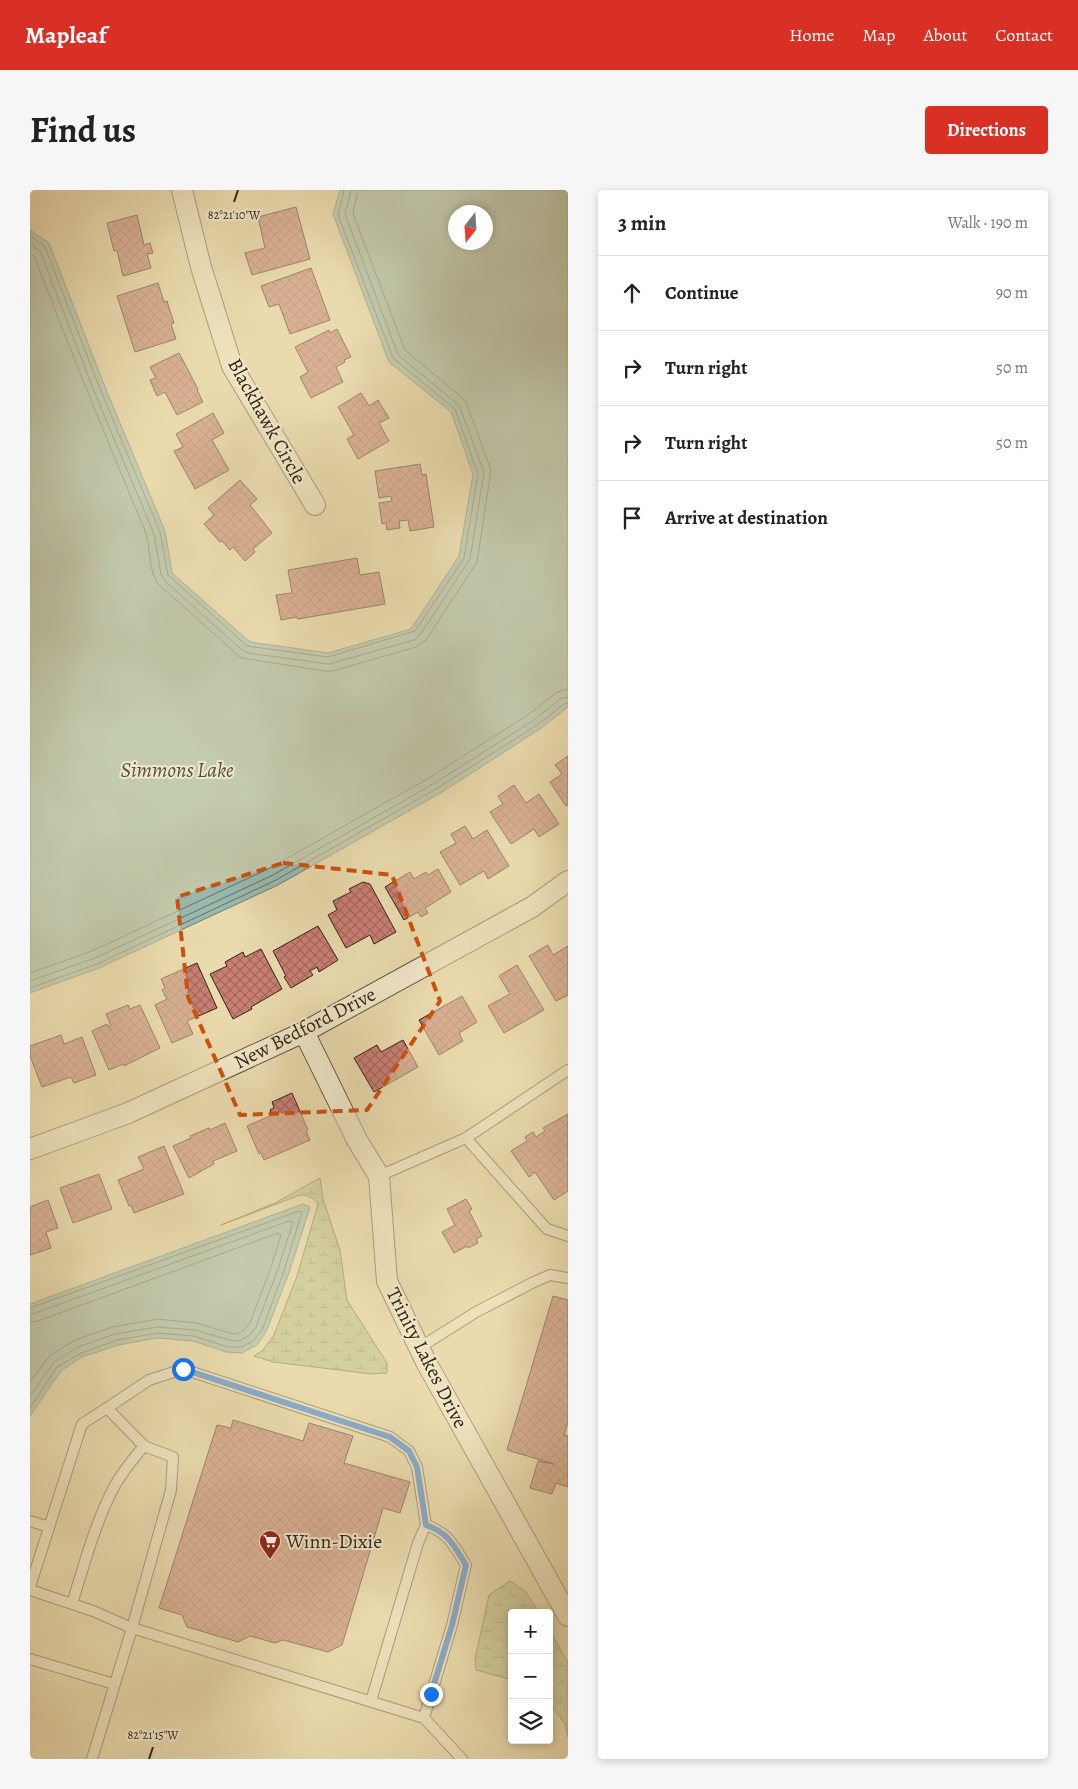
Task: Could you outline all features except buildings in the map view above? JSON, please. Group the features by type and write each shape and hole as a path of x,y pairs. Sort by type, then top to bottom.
{"street":[{"name":"Blackhawk Circle","path":"182,190 201,267 232,366 315,505"},
{"name":"New Bedford Drive","path":"30,1149 128,1114 304,1032 532,907 568,881"},
{"name":"Trinity Lakes Drive","path":"304,1032 357,1140 379,1176 387,1281 419,1348 568,1616"}],"lane":[{"path":"379,1176 466,1138 568,1070"},
{"path":"466,1138 547,1229 568,1236"},
{"path":"419,1348 476,1312 534,1282 550,1275 568,1278"},
{"path":"371,1701 418,1543 426,1525 417,1467 409,1451 390,1437 183,1369 149,1380 82,1424 30,1588 94,1611 132,1628 424,1718 462,1759"},
{"path":"92,1759 171,1490 173,1457 144,1446 107,1408"},
{"path":"72,1604 93,1538 114,1487 126,1468 144,1446"},
{"path":"30,1521 49,1527"},
{"path":"424,1718 452,1625 466,1565 451,1542 438,1529 426,1525"},
{"path":"30,1659 114,1684"}],"highlighted area":[{"path":"283,863 392,875 440,1001 367,1110 240,1115 188,997 177,897"}],"green space":[{"path":"320,1178 323,1199 340,1250 347,1300 387,1363 387,1373 372,1374 273,1362 254,1356 263,1350 274,1335 297,1276 318,1204 310,1197 300,1195 221,1225 275,1203"},
{"path":"510,1581 526,1592 537,1609 508,1609 508,1679 476,1670 475,1659 489,1595"},
{"path":"553,1636 568,1663 568,1737 565,1724 553,1708"}],"water":[{"name":"Simmons Lake","path":"340,190 568,190 568,707 540,729 439,794 278,885 99,968 30,993 30,230 49,243 105,387 165,531 172,573 250,642 328,653 411,629 459,556 473,474 451,412 389,362 333,214"},
{"path":"303,1204 310,1207 289,1273 266,1332 257,1345 242,1353 226,1352 193,1341 157,1338 119,1345 82,1357 61,1371 30,1416 30,1304"}],"place":[{"name":"Winn-Dixie","path":"270,1560"}],"route":[{"path":"183,1369 390,1437 409,1451 417,1467 426,1525 438,1529 451,1542 466,1565 452,1625 431,1694"}]}
